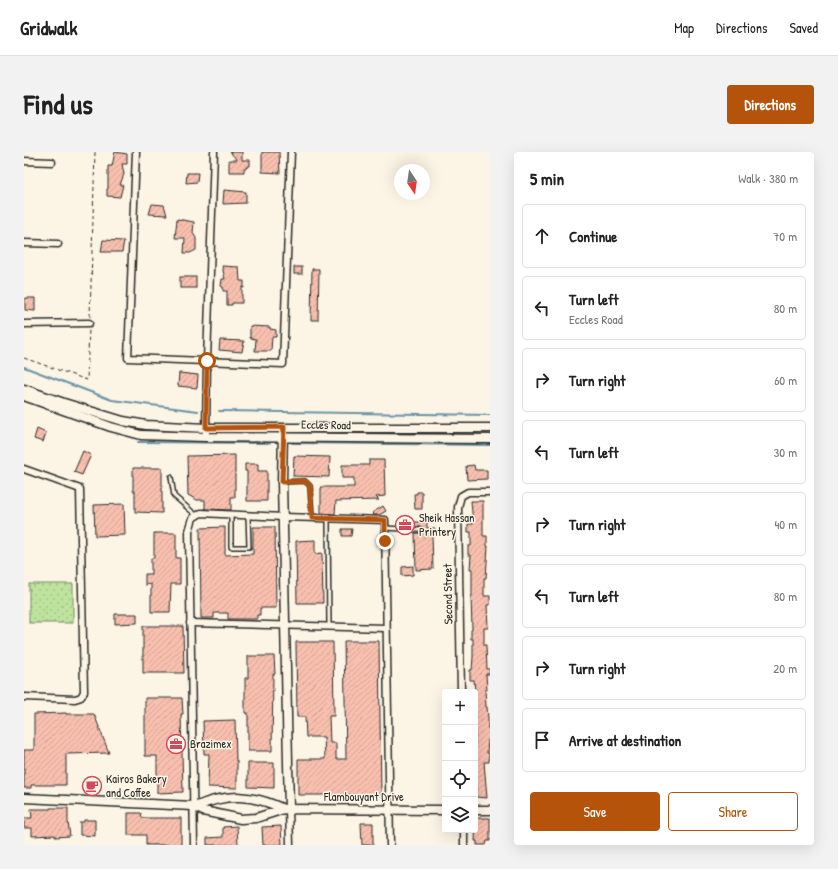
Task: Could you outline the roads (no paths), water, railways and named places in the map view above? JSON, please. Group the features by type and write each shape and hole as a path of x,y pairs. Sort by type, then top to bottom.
{"street":[{"path":"136,152 128,358 282,364 291,152"},
{"path":"206,437 214,152"},
{"path":"24,161 52,162"},
{"path":"24,243 58,244"},
{"path":"24,324 89,323"},
{"name":"Eccles Road","path":"24,389 123,421 146,425 206,428 490,428"},
{"name":"Eccles Road","path":"24,396 126,432 141,435 206,437 490,439"},
{"path":"284,427 282,482 286,626 286,809 290,845"},
{"path":"24,469 80,489 84,692 81,697 74,699 24,697"},
{"name":"Second Street","path":"461,689 458,507 461,496 468,492 490,492"},
{"path":"194,845 189,531 193,518 201,513 248,516 385,520 390,845"},
{"path":"190,623 386,628"},
{"path":"24,798 194,806 242,796 257,799 286,809"},
{"path":"194,806 204,811 241,819 256,818 286,809"},
{"name":"Flambouyant Drive","path":"286,809 442,810"},
{"path":"478,810 490,810"},
{"path":"464,833 464,845"}],"lane":[{"path":"171,477 174,496 196,515"},
{"path":"282,482 305,481 308,483 310,486 312,518"},
{"path":"231,515 231,547 249,547 248,516"},
{"path":"328,518 329,627"},
{"path":"385,528 420,530"}],"waterway":[{"path":"24,367 112,400 198,411"},
{"path":"219,411 490,415"},
{"path":"138,442 270,443"},
{"path":"292,443 490,445"}],"place":[{"name":"Sheik Hassan Printery","path":"405,525"},
{"name":"Brazimex","path":"176,744"},
{"name":"Kairos Bakery and Coffee","path":"92,786"}]}
